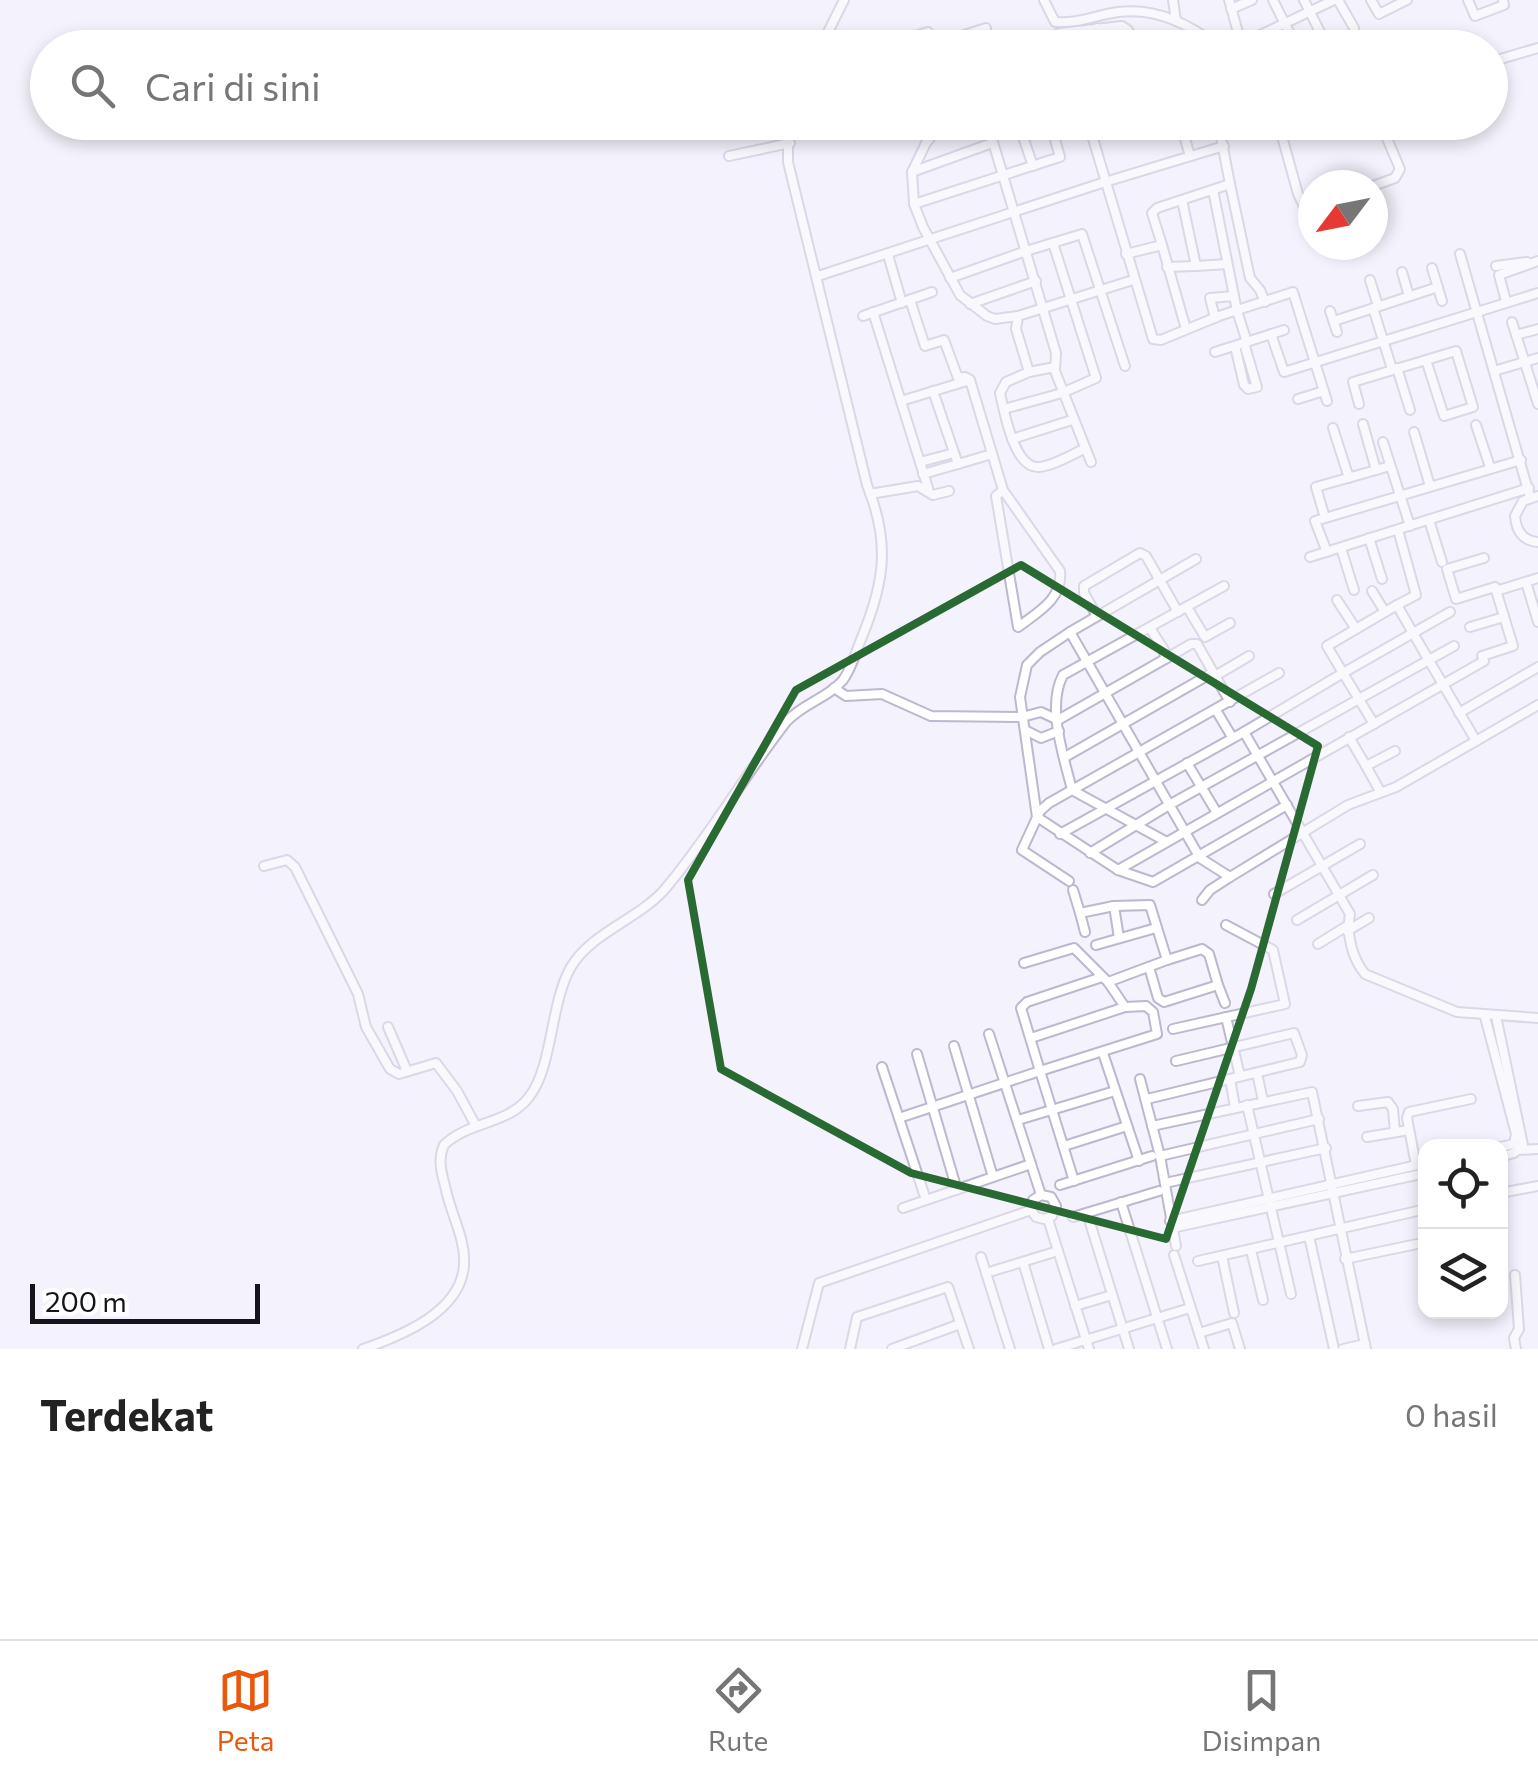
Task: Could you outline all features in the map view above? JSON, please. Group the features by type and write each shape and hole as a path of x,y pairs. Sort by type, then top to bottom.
{"street":[{"path":"829,30 844,0"},
{"path":"1044,0 1055,22 1147,11 1196,30"},
{"path":"1173,0 1176,21"},
{"path":"1234,30 1230,5 1252,0"},
{"path":"1273,0 1287,30"},
{"path":"1304,0 1320,30"},
{"path":"1271,30 1336,0 1354,28"},
{"path":"1371,0 1379,14 1407,0"},
{"path":"1468,0 1474,16 1504,2 1516,2"},
{"path":"980,30 986,28"},
{"path":"1081,30 1127,30"},
{"path":"1508,57 1538,48"},
{"path":"363,1349 398,1336 432,1315 457,1287 464,1251 440,1159 450,1140 504,1116 533,1092 563,984 577,959 664,890 786,722 800,708 834,688 847,673 872,612 883,540 788,162 790,140"},
{"path":"928,140 912,172 914,204 950,278 970,304 995,319 1018,316 1133,280"},
{"path":"991,140 1036,281 1056,353 1054,367 1062,393 1091,462"},
{"path":"1024,140 1032,166"},
{"path":"914,204 1060,157 1055,140"},
{"path":"1093,140 1154,338 1162,340 1186,328 1293,292 1327,400"},
{"path":"1185,140 1190,156"},
{"path":"1222,140 1250,278 1264,302"},
{"path":"1283,140 1298,194"},
{"path":"1388,140 1400,170 1388,181"},
{"path":"728,156 790,143"},
{"path":"912,172 992,143"},
{"path":"818,276 1224,146"},
{"path":"1186,328 1152,213 1230,184"},
{"path":"1214,190 1237,311 1244,384 1255,389 1242,344"},
{"path":"1182,200 1196,266"},
{"path":"950,278 1082,234 1125,366"},
{"path":"1004,409 1062,393 1096,378 1053,242"},
{"path":"1126,254 1162,244"},
{"path":"1493,252 1506,302"},
{"path":"1460,254 1532,493"},
{"path":"888,255 925,346 944,340 958,378 965,376 970,380 1002,490 1060,571 1056,595 1018,626 996,496 1002,490"},
{"path":"1498,270 1538,261"},
{"path":"1167,267 1227,264"},
{"path":"1432,268 1442,301"},
{"path":"1402,272 1409,296"},
{"path":"1370,280 1383,340 1410,410"},
{"path":"970,304 1036,281"},
{"path":"1334,321 1438,287"},
{"path":"863,316 932,292"},
{"path":"1271,334 1284,372 1538,293"},
{"path":"1196,298 1234,296"},
{"path":"1210,298 1215,318"},
{"path":"1330,310 1338,332"},
{"path":"873,312 928,488"},
{"path":"1018,316 1016,329 1029,372"},
{"path":"1512,322 1538,404"},
{"path":"1516,335 1538,329"},
{"path":"1214,352 1284,330"},
{"path":"1360,404 1352,382 1456,351 1473,407 1444,416 1426,360"},
{"path":"1494,370 1538,358"},
{"path":"1054,367 1029,372 1002,386 1000,393 1012,439 1020,456 1035,468 1084,449"},
{"path":"901,401 970,380"},
{"path":"1298,399 1324,390"},
{"path":"933,391 958,464"},
{"path":"1012,439 1072,420"},
{"path":"1363,424 1376,470"},
{"path":"1476,426 1490,468"},
{"path":"1334,428 1349,478"},
{"path":"1414,432 1430,486"},
{"path":"1382,442 1410,526"},
{"path":"920,462 954,453"},
{"path":"924,474 992,454"},
{"path":"1327,552 1315,521 1520,460"},
{"path":"1325,518 1316,487 1390,466"},
{"path":"870,494 918,486 933,494 949,492"},
{"path":"1310,556 1532,493"},
{"path":"1532,493 1518,508 1516,525 1526,539 1538,542"},
{"path":"1000,510 1015,506"},
{"path":"1429,520 1442,562"},
{"path":"1374,724 1327,646 1416,596 1398,530"},
{"path":"1369,538 1382,579"},
{"path":"1341,548 1354,590"},
{"path":"1097,616 1082,591 1084,586 1140,553 1205,636 1230,623"},
{"path":"1196,558 1070,632 1027,665 1020,696 1037,817 1118,870 1153,882 1287,805"},
{"path":"1118,870 1443,685 1483,658 1513,646 1495,587 1456,599 1447,569 1484,558"},
{"path":"1496,591 1538,578"},
{"path":"1526,582 1538,622"},
{"path":"1166,841 1072,790 1059,731 1060,678 1224,586"},
{"path":"1372,591 1385,612"},
{"path":"1337,600 1356,629"},
{"path":"1396,605 1476,742"},
{"path":"1060,834 1450,612"},
{"path":"1470,627 1504,617"},
{"path":"1150,628 1164,650 1165,659"},
{"path":"1070,632 1200,858 1230,877"},
{"path":"1058,720 1196,643 1230,702"},
{"path":"1090,852 1454,646"},
{"path":"1064,758 1250,656"},
{"path":"1460,713 1538,667"},
{"path":"1085,932 1071,886 1022,850 1044,806 1279,673"},
{"path":"834,688 846,696 882,694 931,716 1022,717 1044,712 1058,720"},
{"path":"1202,900 1210,890 1348,805 1396,787 1538,705"},
{"path":"1216,710 1232,736"},
{"path":"1026,730 1041,738 1059,731"},
{"path":"1244,732 1350,914 1347,929 1365,974 1446,1009 1485,1016 1538,1018"},
{"path":"1349,738 1380,791"},
{"path":"1366,766 1395,750"},
{"path":"1187,763 1217,813"},
{"path":"1274,894 1360,844"},
{"path":"264,866 287,860 293,863 358,994 366,1027 390,1070 396,1074 436,1062 476,1126"},
{"path":"1297,920 1374,875"},
{"path":"1080,913 1114,906 1150,906 1167,960"},
{"path":"1114,906 1119,938"},
{"path":"1318,944 1369,918"},
{"path":"1173,1029 1285,1004 1272,950 1226,924"},
{"path":"1096,946 1156,928"},
{"path":"1024,963 1074,948 1124,1007"},
{"path":"1074,1180 1021,1013 1026,1002 1202,949 1210,954 1225,1003"},
{"path":"1149,967 1158,998 1164,1002 1218,985"},
{"path":"899,1118 1157,1034 1153,1012 1146,1006 1124,1007 1031,1038"},
{"path":"1485,1016 1523,1136 1523,1145 1508,1152"},
{"path":"1496,1016 1511,1101"},
{"path":"1226,1017 1240,1076"},
{"path":"388,1027 407,1071"},
{"path":"990,1034 1041,1195 1054,1201 1055,1212 1048,1218 1036,1217 1032,1210 1033,1200 1041,1195"},
{"path":"1147,1099 1300,1062 1302,1055 1297,1034 1176,1061"},
{"path":"954,1046 993,1177"},
{"path":"1103,1053 1138,1161"},
{"path":"917,1054 956,1190"},
{"path":"882,1067 926,1200"},
{"path":"1257,1073 1263,1102"},
{"path":"1230,1078 1235,1108"},
{"path":"1140,1079 1175,1251 1204,1349"},
{"path":"1018,1120 1115,1091"},
{"path":"1152,1126 1311,1091 1365,1347 1343,1349"},
{"path":"1358,1106 1384,1102 1409,1112 1471,1099"},
{"path":"1248,1105 1291,1294"},
{"path":"1392,1108 1395,1132"},
{"path":"1409,1112 1409,1130 1418,1156"},
{"path":"1060,1185 1156,1156 1318,1119"},
{"path":"1064,1146 1127,1126"},
{"path":"1367,1136 1409,1130"},
{"path":"1508,1147 1538,1149"},
{"path":"1073,1217 1162,1187 1326,1148"},
{"path":"903,1208 1032,1164"},
{"path":"1334,1188 1418,1165"},
{"path":"1171,1224 1334,1188 1418,1174"},
{"path":"1508,1191 1538,1186"},
{"path":"1122,1202 1167,1349"},
{"path":"802,1349 819,1283 1032,1210"},
{"path":"1198,1261 1418,1211"},
{"path":"1086,1213 1129,1349"},
{"path":"1048,1218 1087,1344"},
{"path":"1309,1236 1334,1349"},
{"path":"1345,1260 1417,1244"},
{"path":"1251,1250 1262,1300"},
{"path":"986,1273 1058,1251"},
{"path":"1222,1256 1234,1312"},
{"path":"981,1257 1010,1349"},
{"path":"1022,1262 1053,1349 1087,1344 1190,1308"},
{"path":"1515,1275 1520,1330 1514,1338 1516,1349"},
{"path":"850,1349 857,1317 948,1287 968,1349"},
{"path":"1076,1306 1112,1295"},
{"path":"1199,1333 1232,1323 1240,1349"},
{"path":"892,1349 960,1324"},
{"path":"924,1337 928,1349"}],"highlighted area":[{"path":"1021,565 1318,746 1251,989 1166,1239 911,1173 721,1069 688,880 796,690"}]}
